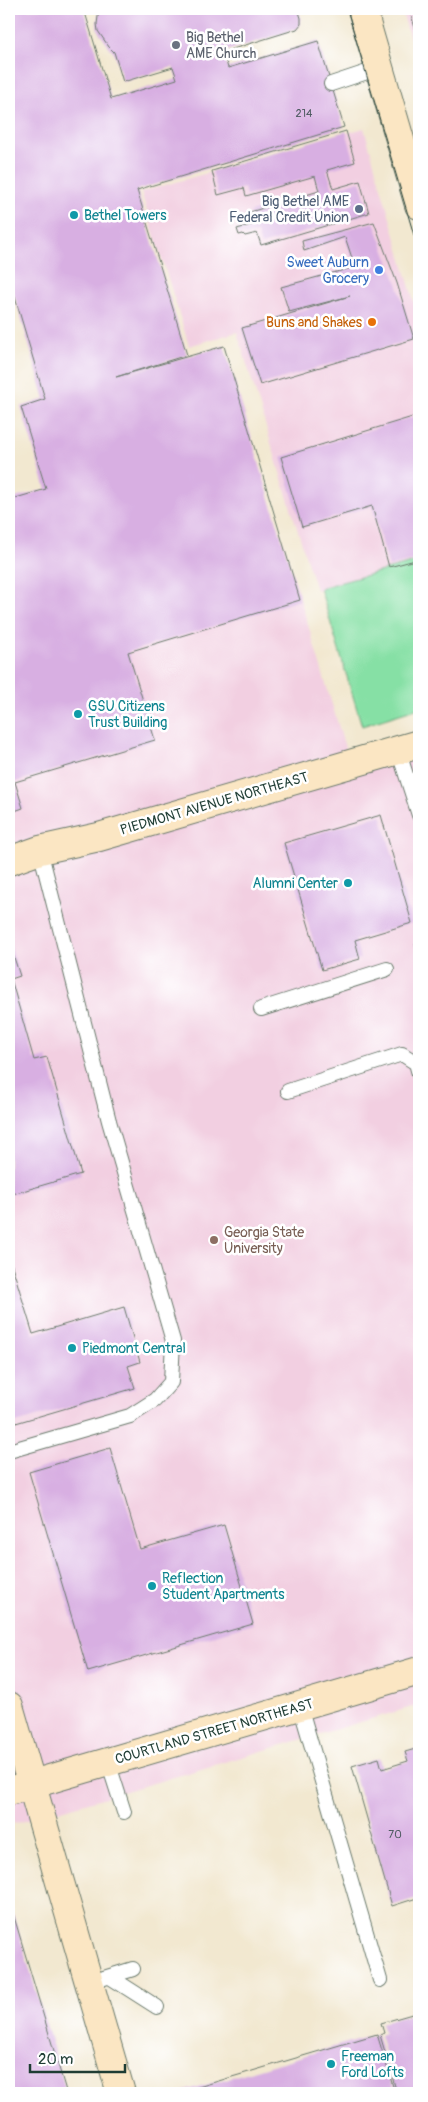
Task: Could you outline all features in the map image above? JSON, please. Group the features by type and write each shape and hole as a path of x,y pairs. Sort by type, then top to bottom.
{"main road":[{"path":"362,9 419,205"},
{"name":"PIEDMONT AVENUE NORTHEAST","path":"9,861 40,850 99,837 409,747"},
{"name":"COURTLAND STREET NORTHEAST","path":"20,1787 419,1671"},
{"path":"9,1706 20,1787 99,1980 122,2093"}],"lane":[{"path":"331,84 379,68"},
{"path":"409,747 419,815"},
{"path":"9,1451 130,1416 155,1400 171,1382 173,1359 173,1341 109,1121 40,850"},
{"path":"261,1009 387,968"},
{"path":"288,1091 402,1054 416,1064 419,1074"},
{"path":"300,1706 380,1980"},
{"path":"108,1762 124,1812"},
{"path":"99,1980 133,1969"},
{"path":"99,1980 157,2007"}],"shaded area":[{"path":"401,9 419,9 419,66"},
{"path":"364,128 419,319 419,561 316,590 237,332 189,346 141,192"},
{"name":"Georgia State University","path":"224,346 353,774 419,753 419,1705 14,1824 9,1806 9,500 46,489 21,407"}],"green space":[{"path":"419,561 419,708 362,726 320,588"}],"building":[{"path":"9,9 84,9 111,99 177,79 173,67 123,82 114,52 98,31 99,9 296,9 301,18 301,24 297,29 223,52 228,68 318,41 344,127 137,190 187,355 116,377 224,346 300,600 128,652 155,740 15,782 23,808 9,813 9,500 46,489 21,407 45,399 9,277"},
{"path":"409,9 419,9 419,40"},
{"path":"346,131 355,162 327,170 333,189 360,181 369,213 261,245 257,233 245,236 243,234 239,235 237,229 254,224 250,212 319,191 315,176 246,196 244,188 218,195 212,171"},
{"path":"374,222 397,283 414,339 260,385 242,328 350,296 289,312 281,287 355,267 345,237 304,251 302,241"},
{"path":"419,415 419,559 389,567 372,506 302,527 281,457"},
{"name":"Alumni Center","path":"381,815 412,923 355,940 360,959 322,970 284,843"},
{"path":"9,942 20,976 11,979 34,1060 47,1057 81,1174 9,1195"},
{"path":"419,942 419,958 415,944"},
{"name":"Piedmont Central","path":"9,1256 33,1334 124,1307 140,1362 128,1366 135,1388 9,1425"},
{"name":"Reflection Student Apartments","path":"110,1448 140,1549 224,1525 253,1624 88,1672 29,1472"},
{"path":"419,1748 419,1904 417,1898 392,1906 352,1766 379,1758 382,1769 408,1761 405,1752"},
{"path":"9,1900 66,2091 58,2093 9,2093"},
{"path":"419,2012 419,2093 397,2093 380,2035 384,2033 381,2023"},
{"name":"Freeman Ford Lofts","path":"377,2034 395,2093 178,2093"}],"tram line":[{"path":"347,9 419,252"}],"place":[{"name":"Big Bethel AME Church","path":"176,45"},
{"name":"Big Bethel AME Federal Credit Union","path":"359,209"},
{"name":"Bethel Towers","path":"74,215"},
{"name":"Sweet Auburn Grocery","path":"379,270"},
{"name":"Buns and Shakes","path":"372,322"},
{"name":"GSU Citizens Trust Building","path":"78,714"},
{"name":"Alumni Center","path":"348,883"},
{"name":"Georgia State University","path":"214,1240"},
{"name":"Piedmont Central","path":"72,1348"},
{"name":"Reflection Student Apartments","path":"152,1586"},
{"name":"Freeman Ford Lofts","path":"331,2064"}]}
